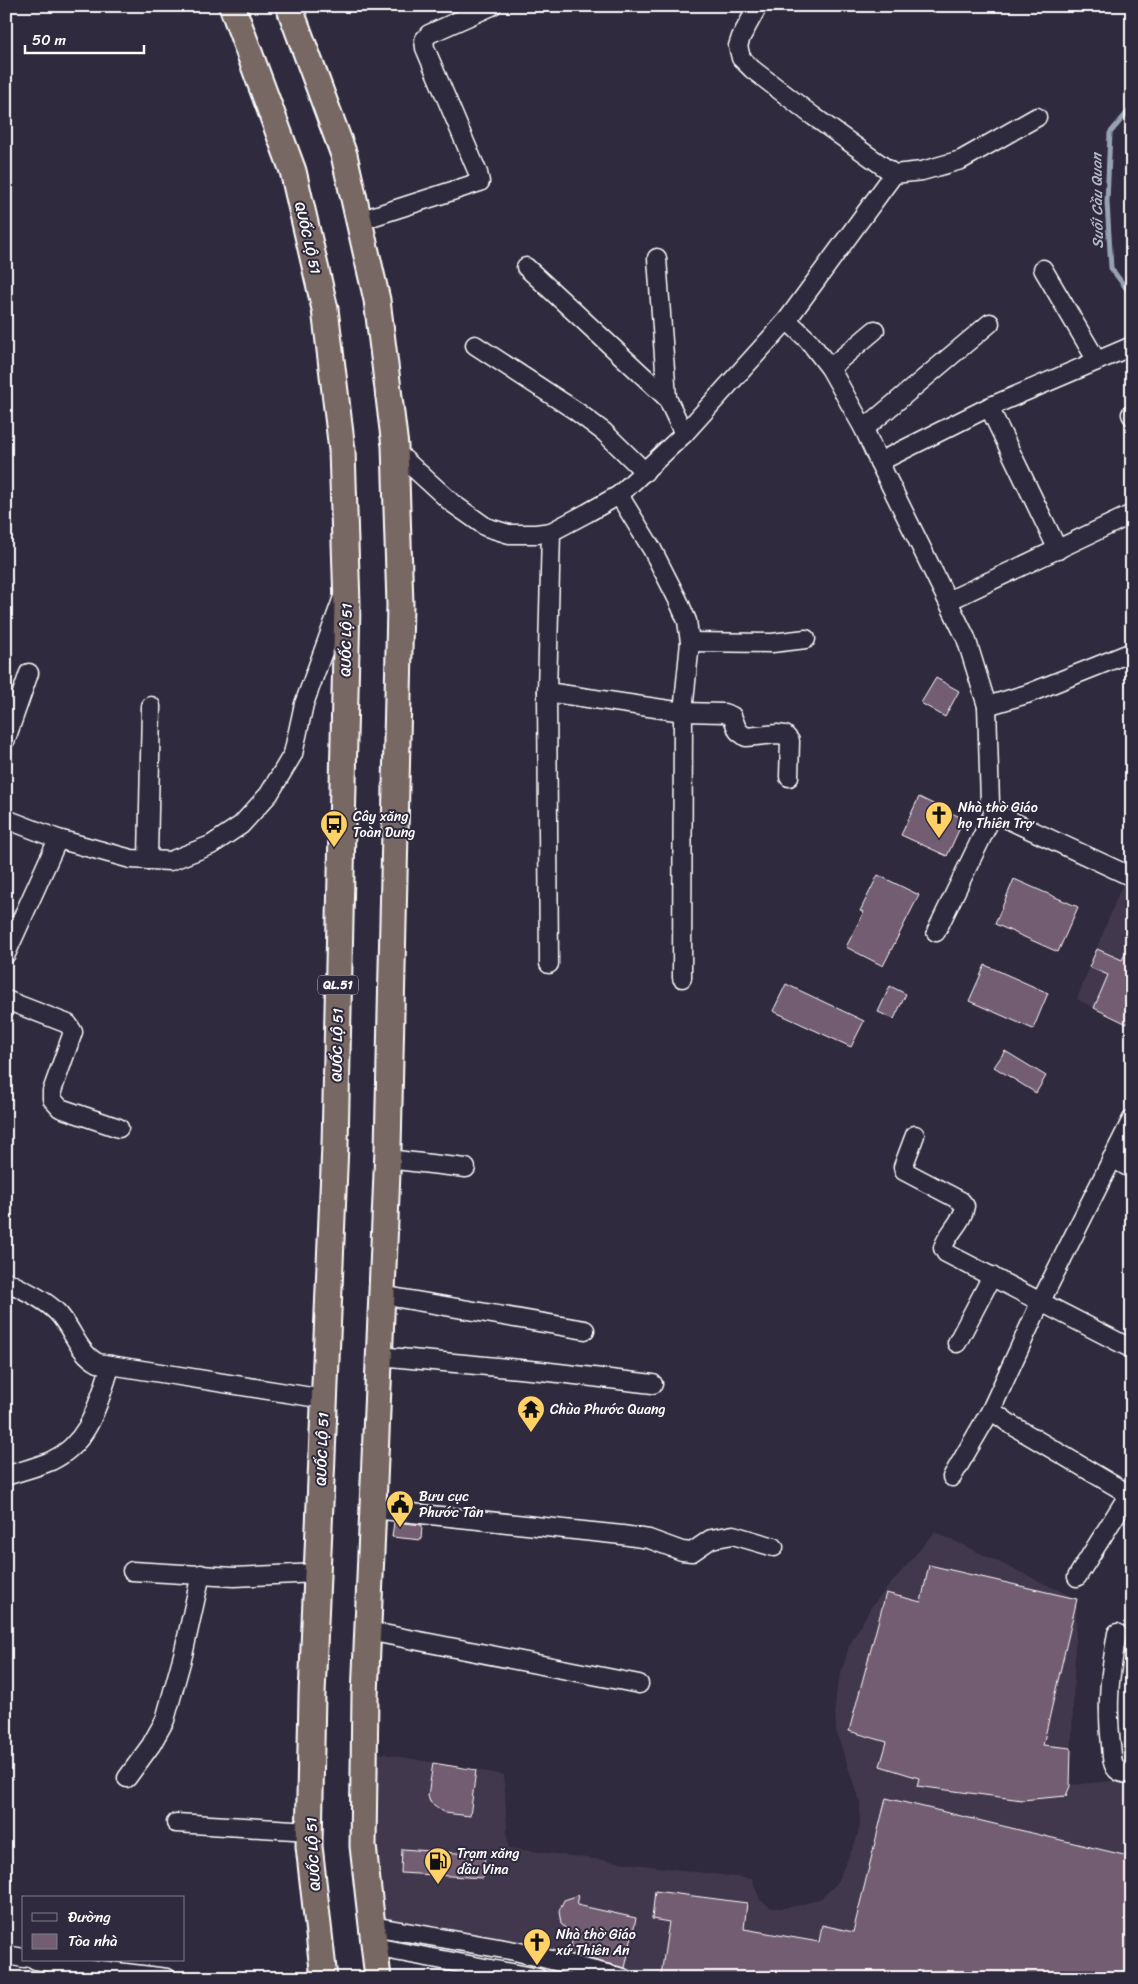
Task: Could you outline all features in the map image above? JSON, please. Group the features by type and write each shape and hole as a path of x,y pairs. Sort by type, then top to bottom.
{"highway":[{"name":"QUỐC LỘ 51","path":"232,6 293,171 325,309 342,450 347,590 334,1145 312,1695 310,1831 324,1978"},
{"path":"289,6 344,155 377,300 395,450 400,605 387,1159 368,1631 363,1846 378,1978"}],"street":[{"path":"359,221 480,182 478,173 425,48 424,40 429,34 492,6"},
{"path":"758,6 738,46 741,58 752,70 894,174 922,171 962,160 1037,117"},
{"path":"395,450 452,503 486,527 509,534 551,532 619,496 684,434 787,320 894,174"},
{"path":"657,258 667,398 684,434"},
{"path":"526,267 667,398"},
{"path":"1043,268 1097,361"},
{"path":"787,320 810,341 830,368 864,429 966,638 987,706 990,803 994,812 1132,877"},
{"path":"864,429 990,323"},
{"path":"830,368 875,330"},
{"path":"475,345 576,411 604,432 645,472"},
{"path":"879,462 989,407 1132,346"},
{"path":"989,407 1058,550"},
{"path":"619,496 652,549 678,600 687,621 690,642 683,712 682,978"},
{"path":"948,601 1132,514"},
{"path":"549,964 548,692 551,532"},
{"path":"6,819 58,840 131,859 170,861 212,846 241,825 269,794 293,754 304,704 337,611 347,590"},
{"path":"690,642 772,643 806,639"},
{"path":"987,706 1027,694 1132,652"},
{"path":"6,739 29,674"},
{"path":"548,692 683,712 724,713 732,716 738,732 746,737 785,735 790,741 789,778"},
{"path":"148,860 152,706"},
{"path":"936,932 994,812"},
{"path":"6,954 58,840"},
{"path":"6,1000 68,1024 73,1032 52,1091 52,1099 60,1108 119,1128"},
{"path":"952,1478 992,1410 1041,1301 1132,1120"},
{"path":"915,1135 903,1167 904,1171 961,1201 965,1206 964,1213 944,1242 943,1248 946,1253 1132,1349"},
{"path":"1112,1158 1132,1169"},
{"path":"387,1159 466,1168"},
{"path":"957,1343 992,1276"},
{"path":"7,1282 50,1306 57,1312 82,1350 89,1358 98,1363 324,1399"},
{"path":"381,1295 585,1330"},
{"path":"379,1356 541,1371 653,1384"},
{"path":"6,1476 52,1460 81,1439 91,1423 111,1365"},
{"path":"992,1410 1010,1424 1130,1495 1077,1577"},
{"path":"373,1509 622,1535 650,1539 682,1551 692,1552 711,1539 733,1535 774,1547"},
{"path":"132,1570 234,1577 317,1572"},
{"path":"127,1778 151,1745 164,1720 183,1655 201,1574"},
{"path":"368,1631 639,1684"},
{"path":"1118,1633 1108,1684 1107,1715 1113,1765 1118,1772 1132,1773"},
{"path":"176,1823 310,1831"},
{"path":"373,1936 538,1978"},
{"path":"373,1936 515,1951 623,1978"},
{"path":"6,1955 22,1958"},
{"path":"40,1962 67,1972 168,1978"}],"shaded area":[{"path":"1124,880 1132,883 1132,1027 1077,999"},
{"path":"935,1532 1077,1599 1070,1785 1132,1779 1132,1978 637,1978 512,1947 367,1922 367,1751 504,1775 508,1848 752,1879 760,1900 771,1908 800,1905 822,1898 836,1884 856,1841 860,1825 860,1802 836,1731 835,1708 837,1688 849,1646 871,1607"}],"building":[{"path":"936,678 959,691 945,717 921,703"},
{"path":"919,797 964,819 947,856 901,835"},
{"path":"878,875 919,895 883,966 846,947 864,912 860,911"},
{"path":"1014,879 1078,907 1058,952 995,924"},
{"path":"1132,940 1132,1014 1127,1024 1094,1008 1108,975 1089,967 1097,949 1122,960"},
{"path":"985,965 1048,993 1033,1029 969,1001"},
{"path":"786,984 864,1021 851,1047 773,1011"},
{"path":"890,986 906,994 894,1019 878,1012"},
{"path":"1005,1051 1046,1076 1036,1093 994,1067"},
{"path":"394,1522 422,1525 421,1540 392,1537"},
{"path":"929,1565 1077,1599 1043,1745 1071,1748 1070,1786 1066,1796 1022,1800 917,1786 919,1778 880,1766 887,1742 849,1731 886,1593 921,1602"},
{"path":"433,1763 476,1770 470,1816 445,1813 430,1802 428,1796"},
{"path":"886,1798 1132,1857 1132,1978 678,1978 661,1975 669,1922 652,1919 655,1891 747,1903 744,1929 819,1942 822,1925 853,1932"},
{"path":"402,1849 485,1855 483,1878 401,1873"},
{"path":"579,1895 577,1905 636,1918 625,1968 570,1954 573,1935 561,1924 559,1911 564,1900"}],"waterway":[{"name":"Suối Cầu Quan","path":"1132,107 1110,133 1107,202 1111,268 1132,296"}],"place":[{"name":"Nhà thờ Giáo họ Thiên Trợ","path":"939,839"},
{"name":"Cây xăng Toàn Dung","path":"334,848"},
{"name":"Chùa Phước Quang","path":"531,1433"},
{"name":"Bưu cục Phước Tân","path":"400,1528"},
{"name":"Trạm xăng dầu Vina","path":"438,1885"},
{"name":"Nhà thờ Giáo xứ Thiên An","path":"537,1966"}]}
